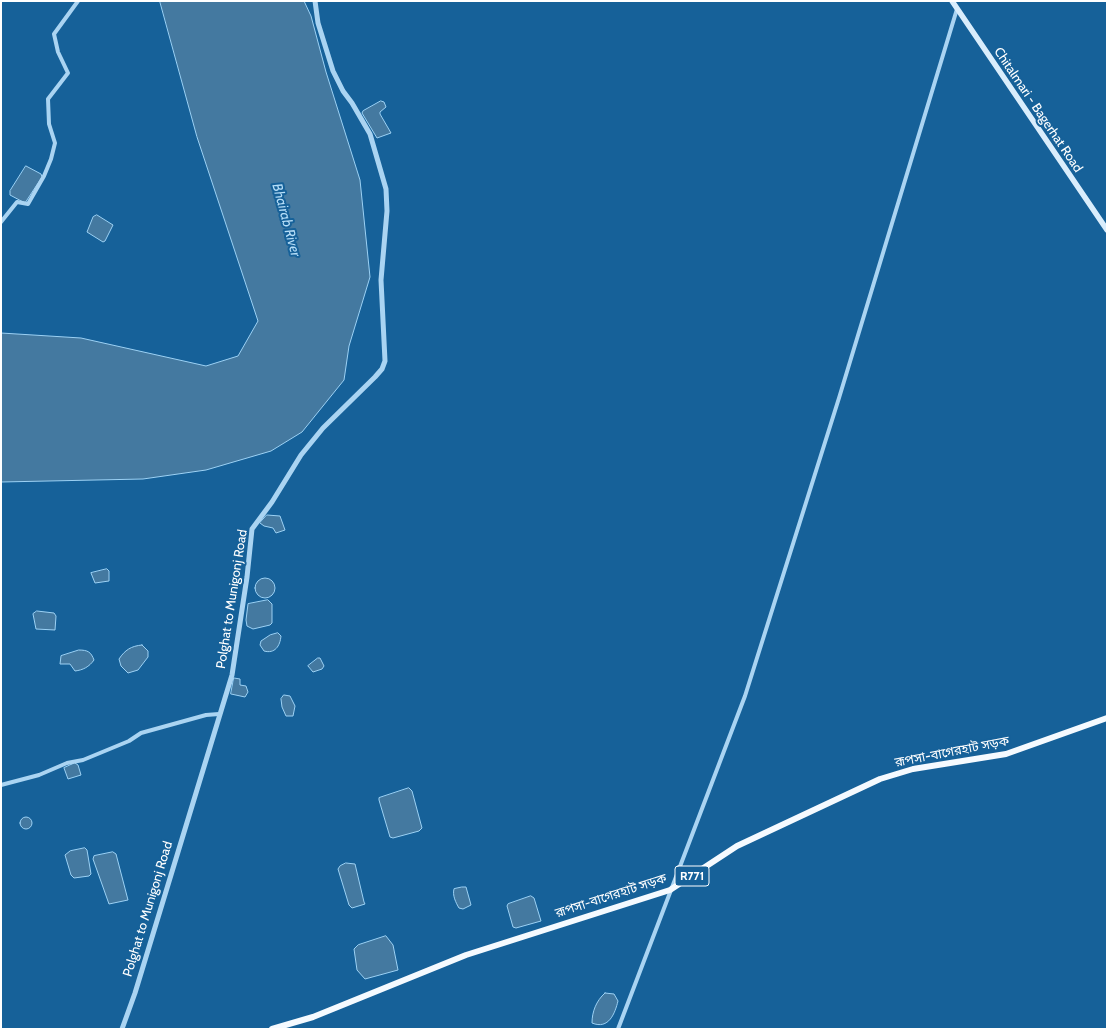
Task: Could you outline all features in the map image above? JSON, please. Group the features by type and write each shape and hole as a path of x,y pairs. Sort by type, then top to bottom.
{"main road":[{"name":"Chitalmari - Bagerhat Road","path":"952,1 1107,230"},
{"name":"রূপসা-বাগেরহাট সড়ক","path":"272,1029 313,1016 466,955 670,890 737,846 880,779 913,769 1006,754 1107,718"}],"street":[{"path":"1,222 17,202 28,204 51,159 55,143 48,124 48,99 68,73 58,52 54,34 78,1"},
{"name":"Polghat to Munigonj Road","path":"122,1029 232,675 247,577 252,530 272,502 301,455 323,428 375,377 382,369 385,361 381,280 387,211 386,189 370,134 352,104 342,91 333,71 318,23 315,1"},
{"path":"618,1029 663,915 670,890 745,696 836,405 958,1"},
{"path":"1,785 39,775 67,763 83,760 129,741 141,733 206,715 219,714"}],"water":[{"name":"Bhairab River","path":"160,1 304,1 311,16 326,72 360,180 370,277 349,346 344,380 302,432 271,451 206,470 143,479 1,482 1,333 81,338 206,366 238,356 258,321 197,137"},
{"path":"381,101 384,102 386,107 380,112 380,114 391,133 377,138 362,113"},
{"path":"26,166 41,174 42,177 25,203 10,195 10,191"},
{"path":"97,215 113,225 105,241 103,242 87,232 93,217"},
{"path":"267,515 280,516 285,530 276,533 273,528 264,526 260,523"},
{"path":"107,569 109,571 109,581 95,583 91,573"},
{"path":"265,578 272,581 275,588 272,595 265,598 258,595 255,588 258,581"},
{"path":"268,600 272,604 272,623 270,625 253,629 247,626 246,620 248,604"},
{"path":"37,611 54,613 56,616 55,630 36,629 33,614"},
{"path":"278,633 281,636 278,646 274,650 268,652 264,651 260,645 261,641 270,635"},
{"path":"142,645 148,651 148,657 138,670 128,673 121,666 119,659 129,649"},
{"path":"79,650 85,650 92,655 94,660 88,666 75,671 70,664 60,664 61,656"},
{"path":"320,658 324,666 322,669 313,672 308,666"},
{"path":"234,678 240,679 240,685 246,686 248,692 245,697 231,694"},
{"path":"284,695 290,696 295,706 293,716 286,716 282,707 281,699"},
{"path":"75,763 78,765 81,775 68,779 64,768"},
{"path":"409,788 412,791 422,828 419,831 393,838 390,837 379,798"},
{"path":"24,817 28,817 32,823 28,829 24,829 20,825 20,821"},
{"path":"85,848 87,850 91,874 89,876 74,878 71,875 65,855 70,851"},
{"path":"113,852 116,854 128,900 109,904 93,859 94,856"},
{"path":"346,863 355,864 365,904 352,908 349,905 338,869"},
{"path":"466,887 471,905 463,909 459,908 454,894 454,889"},
{"path":"531,896 534,898 541,921 516,928 513,927 507,906 508,904"},
{"path":"386,936 393,945 398,970 365,979 357,970 354,949 358,945"},
{"path":"605,993 614,994 618,1001 610,1019 603,1024 598,1025 592,1023 593,1015 595,1007"}]}
